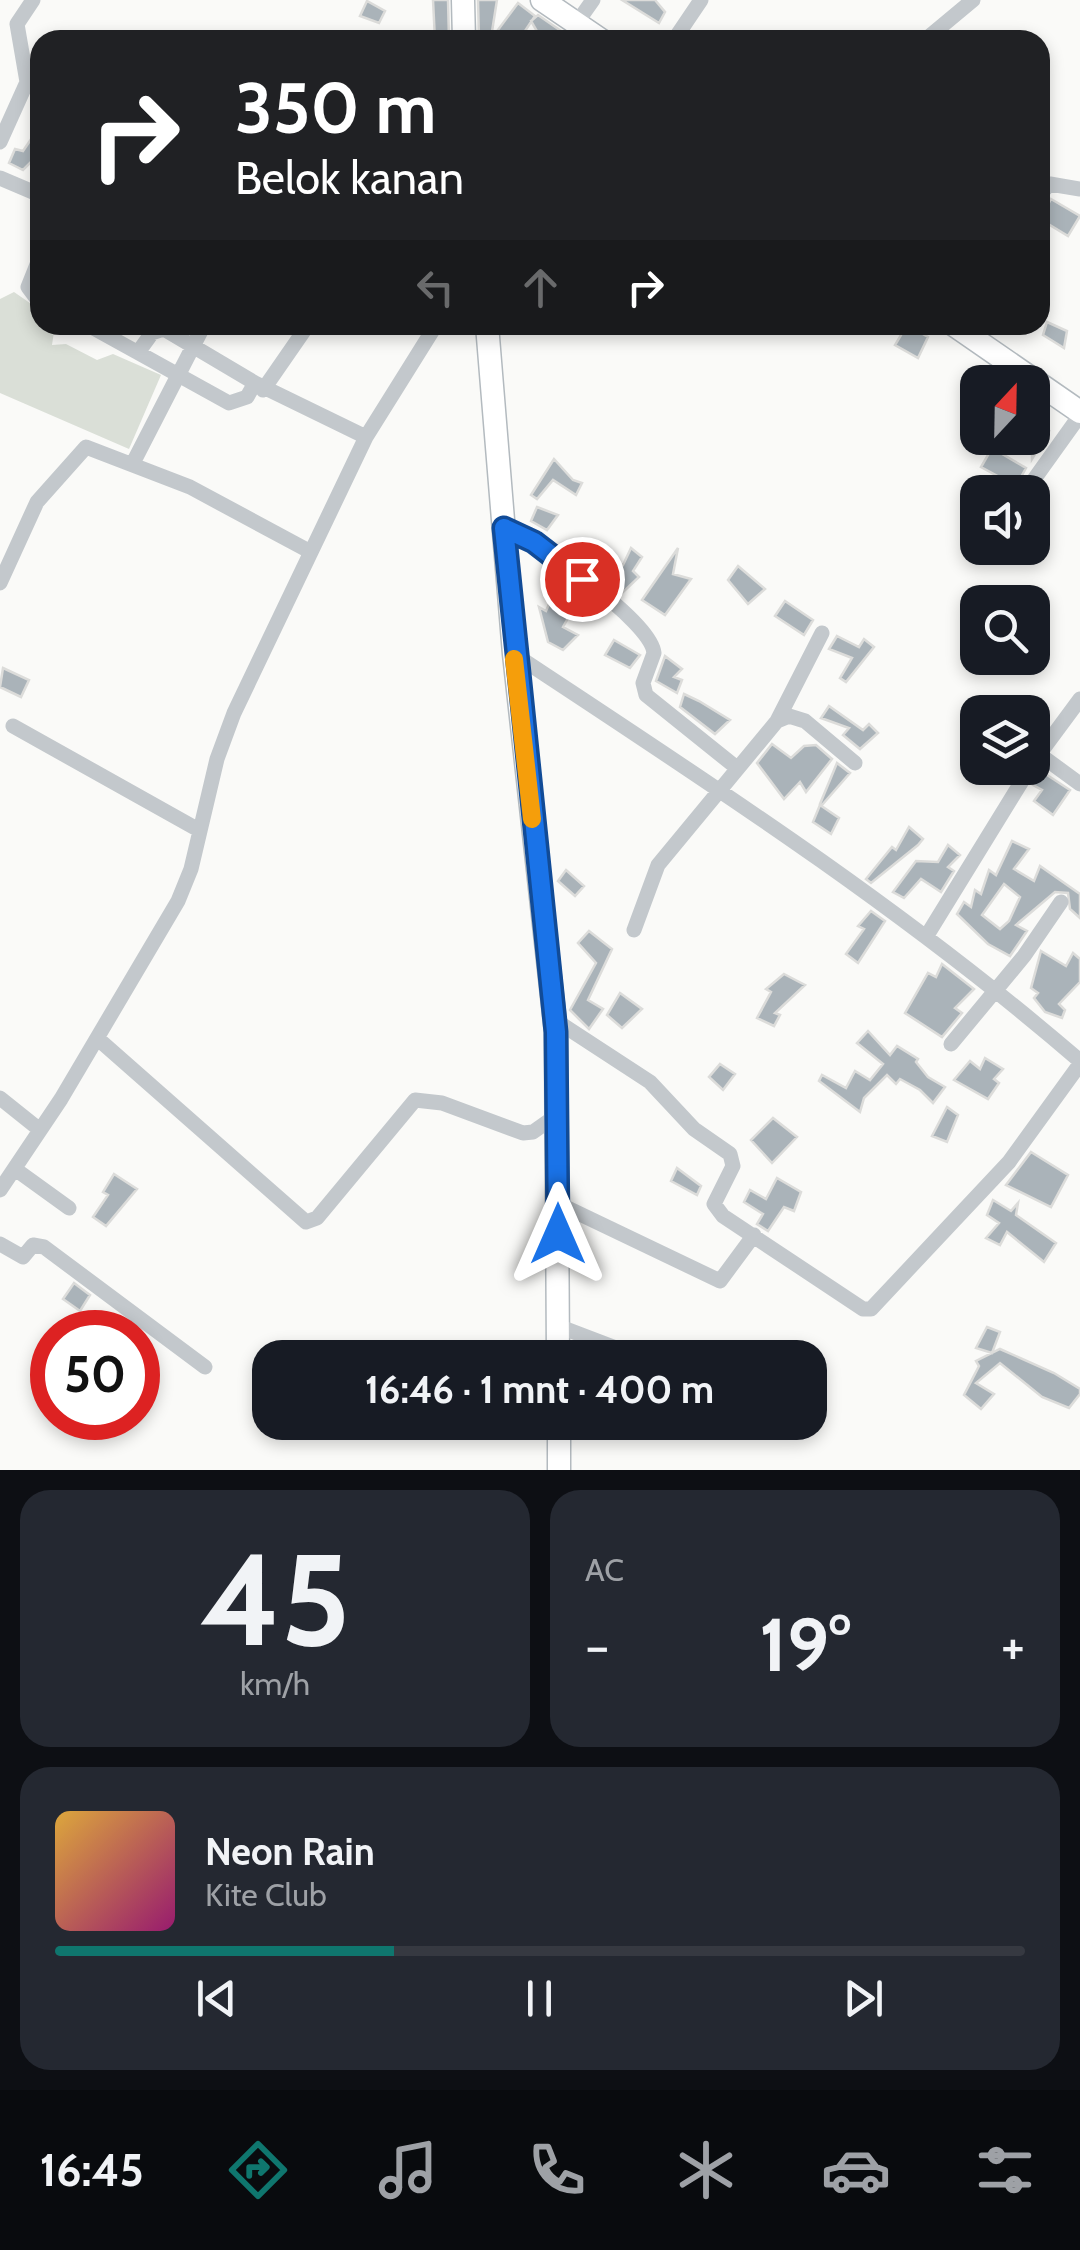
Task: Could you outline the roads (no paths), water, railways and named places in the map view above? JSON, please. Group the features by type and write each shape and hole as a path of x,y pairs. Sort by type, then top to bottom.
{"main road":[{"path":"463,0 464,30"},
{"path":"542,0 585,30"},
{"path":"488,335 514,654 555,1020 558,1340"},
{"path":"968,335 1080,413"},
{"path":"559,1440 559,1470"}],"street":[{"path":"0,142 24,94 27,73 17,24 34,0"},
{"path":"576,24 593,0"},
{"path":"681,30 701,0"},
{"path":"937,30 973,0"},
{"path":"0,178 30,191"},
{"path":"1050,184 1080,190"},
{"path":"108,335 229,403 247,397 259,387 300,335"},
{"path":"139,351 154,335"},
{"path":"173,335 259,387 366,437"},
{"path":"132,464 199,335"},
{"path":"0,1190 97,1038 186,884 197,828 234,713 366,437 430,335"},
{"path":"1037,475 1080,413"},
{"path":"0,583 38,502 82,448 132,464 238,510 309,550"},
{"path":"504,528 556,556 646,634 654,653 643,683 646,695 737,768"},
{"path":"634,930 658,866 778,721 822,633"},
{"path":"514,654 720,790 926,937 994,987 1080,1063 1009,1162 872,1309 854,1303 722,1216 714,1204 733,1166 730,1154 694,1129 650,1082 555,1020"},
{"path":"1050,740 1080,699"},
{"path":"778,721 789,716 805,721 855,764"},
{"path":"14,726 197,828"},
{"path":"1050,770 1080,784"},
{"path":"926,937 1020,785"},
{"path":"951,1044 994,987 1024,956 1060,902"},
{"path":"97,1038 306,1222 317,1218 402,1109 415,1100 442,1103 523,1132 533,1132 557,1115"},
{"path":"0,1098 40,1130"},
{"path":"14,1168 69,1208"},
{"path":"558,1203 720,1281 754,1235"},
{"path":"0,1244 23,1257 33,1246 44,1246 205,1366"},
{"path":"558,1326 595,1340"}]}
